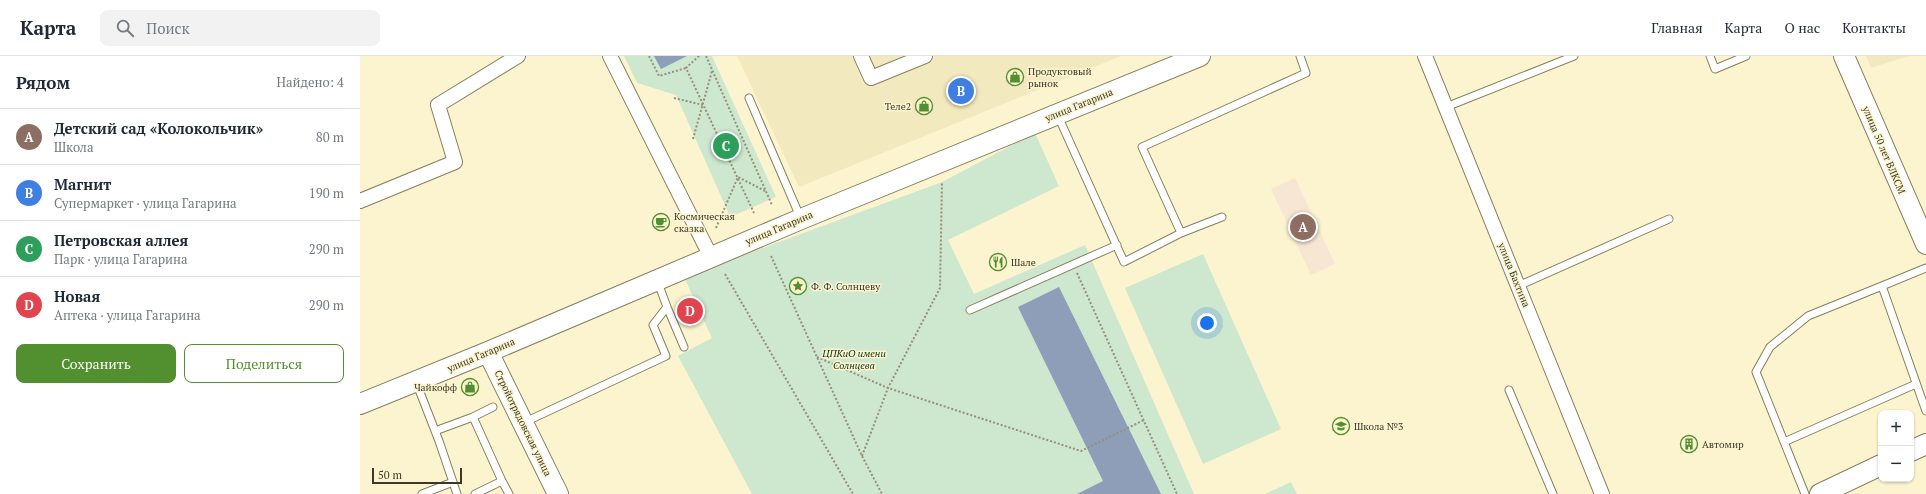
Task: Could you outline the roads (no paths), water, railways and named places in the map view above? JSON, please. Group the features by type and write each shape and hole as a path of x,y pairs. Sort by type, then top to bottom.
{"main road":[{"name":"улица Гагарина","path":"360,404 488,352 801,219 1200,56"},
{"name":"улица 50 лет ВЛКСМ","path":"1844,56 1926,244"},
{"name":"Стройотрядовская улица","path":"488,352 558,494"},
{"path":"1914,450 1926,444"},
{"path":"1820,494 1878,466"}],"street":[{"path":"360,202 455,162 438,105 518,56"},
{"path":"610,56 711,257"},
{"path":"861,56 871,78 925,56"},
{"name":"улица Бахтина","path":"1425,56 1602,494"}],"lane":[{"path":"1181,233 1142,147 1306,73 1300,56"},
{"path":"1446,107 1574,56"},
{"path":"1710,56 1715,69 1746,56"},
{"path":"749,98 801,219"},
{"path":"1057,114 1124,262 1181,233 1222,217"},
{"path":"1518,286 1669,219"},
{"path":"970,310 1117,245"},
{"path":"1805,494 1756,372 1770,347 1808,316 1926,268"},
{"path":"657,280 684,347"},
{"path":"1882,286 1926,411"},
{"path":"523,423 666,356 653,325 667,307"},
{"path":"416,382 457,494"},
{"path":"1784,442 1916,384"},
{"path":"1509,390 1553,494"},
{"path":"435,431 473,417 493,407"},
{"path":"473,417 509,494"},
{"path":"475,494 502,481"},
{"path":"422,494 453,482"}],"water":[{"path":"654,56 687,56 661,69"},
{"path":"1059,287 1161,494 1077,494 1103,481 1018,307"}],"place":[{"name":"Продуктовый рынок","path":"1015,77"},
{"name":"Магнит","path":"961,91"},
{"name":"Теле2","path":"924,106"},
{"name":"Петровская аллея","path":"726,146"},
{"name":"Космическая сказка","path":"661,222"},
{"name":"Детский сад «Колокольчик»","path":"1303,227"},
{"name":"Шале","path":"998,262"},
{"name":"Ф. Ф. Солнцеву","path":"798,286"},
{"name":"Новая","path":"690,311"},
{"name":"Чайкофф","path":"470,387"},
{"name":"Школа №3","path":"1341,426"},
{"name":"Автомир","path":"1689,444"}],"park label":[{"name":"ЦПКиО имени Солнцева","path":"854,358"}]}
